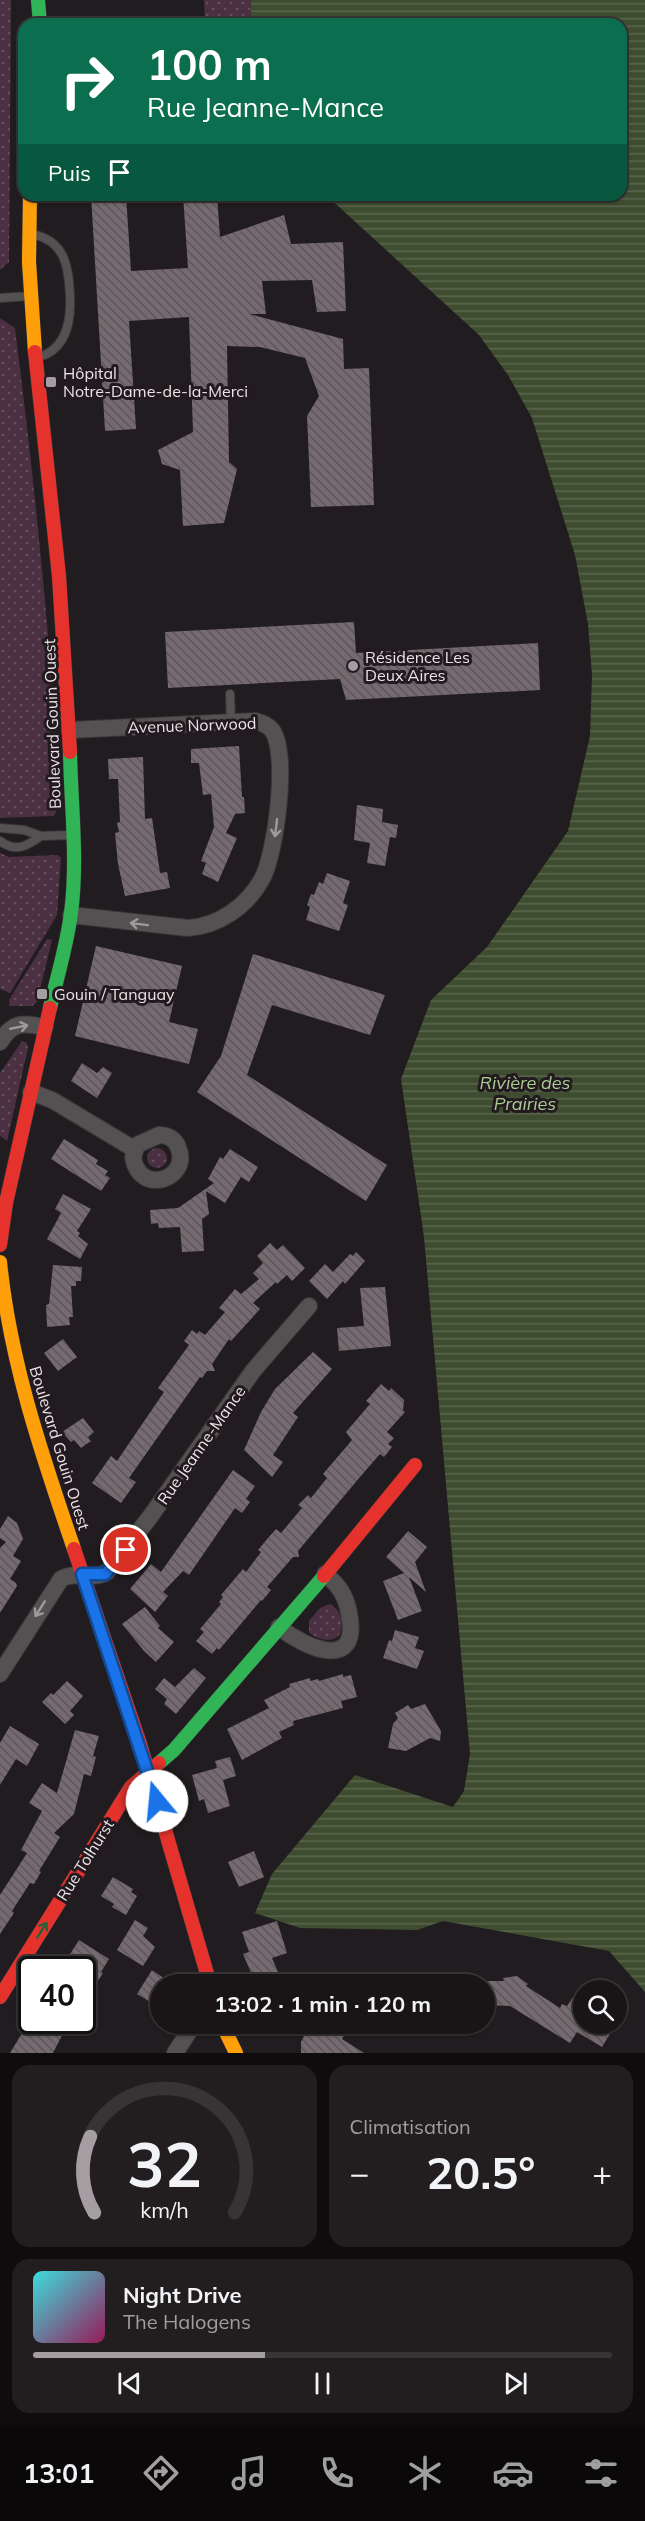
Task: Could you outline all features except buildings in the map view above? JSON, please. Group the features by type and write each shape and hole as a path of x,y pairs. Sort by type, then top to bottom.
{"street":[{"path":"39,0 40,18"},
{"name":"Boulevard Gouin Ouest","path":"0,1245 6,1203 71,915 73,835 70,730 58,554 30,296 30,201"},
{"name":"Avenue Norwood","path":"70,730 249,721 263,723 272,730 277,745 279,784 274,842 266,871 252,894 226,917 196,928 71,915"},
{"path":"0,1042 8,1029 16,1025 45,1027"},
{"path":"31,1092 52,1100 134,1149"},
{"name":"Boulevard Gouin Ouest","path":"0,1262 9,1363 148,1772 207,1974"},
{"name":"Rue Jeanne-Mance","path":"0,1674 54,1587 68,1575 98,1576 107,1572 253,1371 309,1306"},
{"name":"Rue Tolhurst","path":"0,1998 126,1793 174,1750 416,1465"},
{"path":"279,1627 310,1647 333,1651 346,1646 350,1639 351,1628 346,1602 341,1590 325,1574"},
{"path":"175,2053 187,2034"},
{"path":"227,2034 236,2053"}],"lane":[{"path":"28,234 41,236 56,247 67,263 69,278 70,323 53,350 36,358"},
{"path":"0,298 30,296"},
{"path":"230,694 231,722"},
{"path":"0,828 24,830 41,836 73,835"},
{"path":"0,841 11,847 21,848 41,836"}],"shaded area":[{"path":"0,0 11,0 9,262 0,270"},
{"path":"204,0 251,0 251,18 205,18"},
{"path":"0,318 15,328 36,506 60,803 54,816 0,818"},
{"path":"0,853 9,857 58,855 61,858 57,915 10,993 0,989"},
{"path":"47,939 52,940 37,1002 32,1006 10,1006 9,1000"},
{"path":"22,1041 27,1043 28,1048 7,1141 0,1136 0,1073"},
{"path":"157,1148 164,1151 167,1158 164,1165 157,1168 150,1165 147,1158 150,1151"},
{"path":"330,1604 339,1613 341,1630 337,1637 325,1640 309,1632 309,1621 320,1608"}],"water":[{"name":"Rivière des Prairies","path":"251,0 645,0 645,1992 609,1951 443,1921 417,1930 300,1928 255,1913 272,1874 355,1775 453,1807 464,1791 470,1754 424,1237 401,1079 431,1000 487,947 568,831 590,736 592,675 588,624 575,555 532,418 508,375 479,335 333,201 627,201 627,18 251,18"}],"traffic: fast":[{"path":"38,0 40,18"},
{"path":"50,1008 67,937 73,893 74,853 70,752"},
{"path":"159,1763 174,1750 324,1576"}],"traffic: slow":[{"path":"30,201 29,262 35,352"},
{"path":"0,1262 19,1372 39,1443 74,1549"},
{"path":"227,2034 236,2053"}],"traffic: jam":[{"path":"35,352 59,576 70,752"},
{"path":"0,1245 6,1203 50,1008"},
{"path":"324,1576 415,1465"},
{"path":"74,1549 140,1744 207,1974"},
{"path":"0,1997 131,1787 159,1763"}],"place":[{"name":"Hôpital Notre-Dame-de-la-Merci","path":"51,382"},
{"name":"Résidence Les Deux Aires","path":"353,666"},
{"name":"Gouin / Tanguay","path":"42,994"}],"route":[{"path":"126,1550 105,1574 98,1576 82,1574 157,1801"}]}
